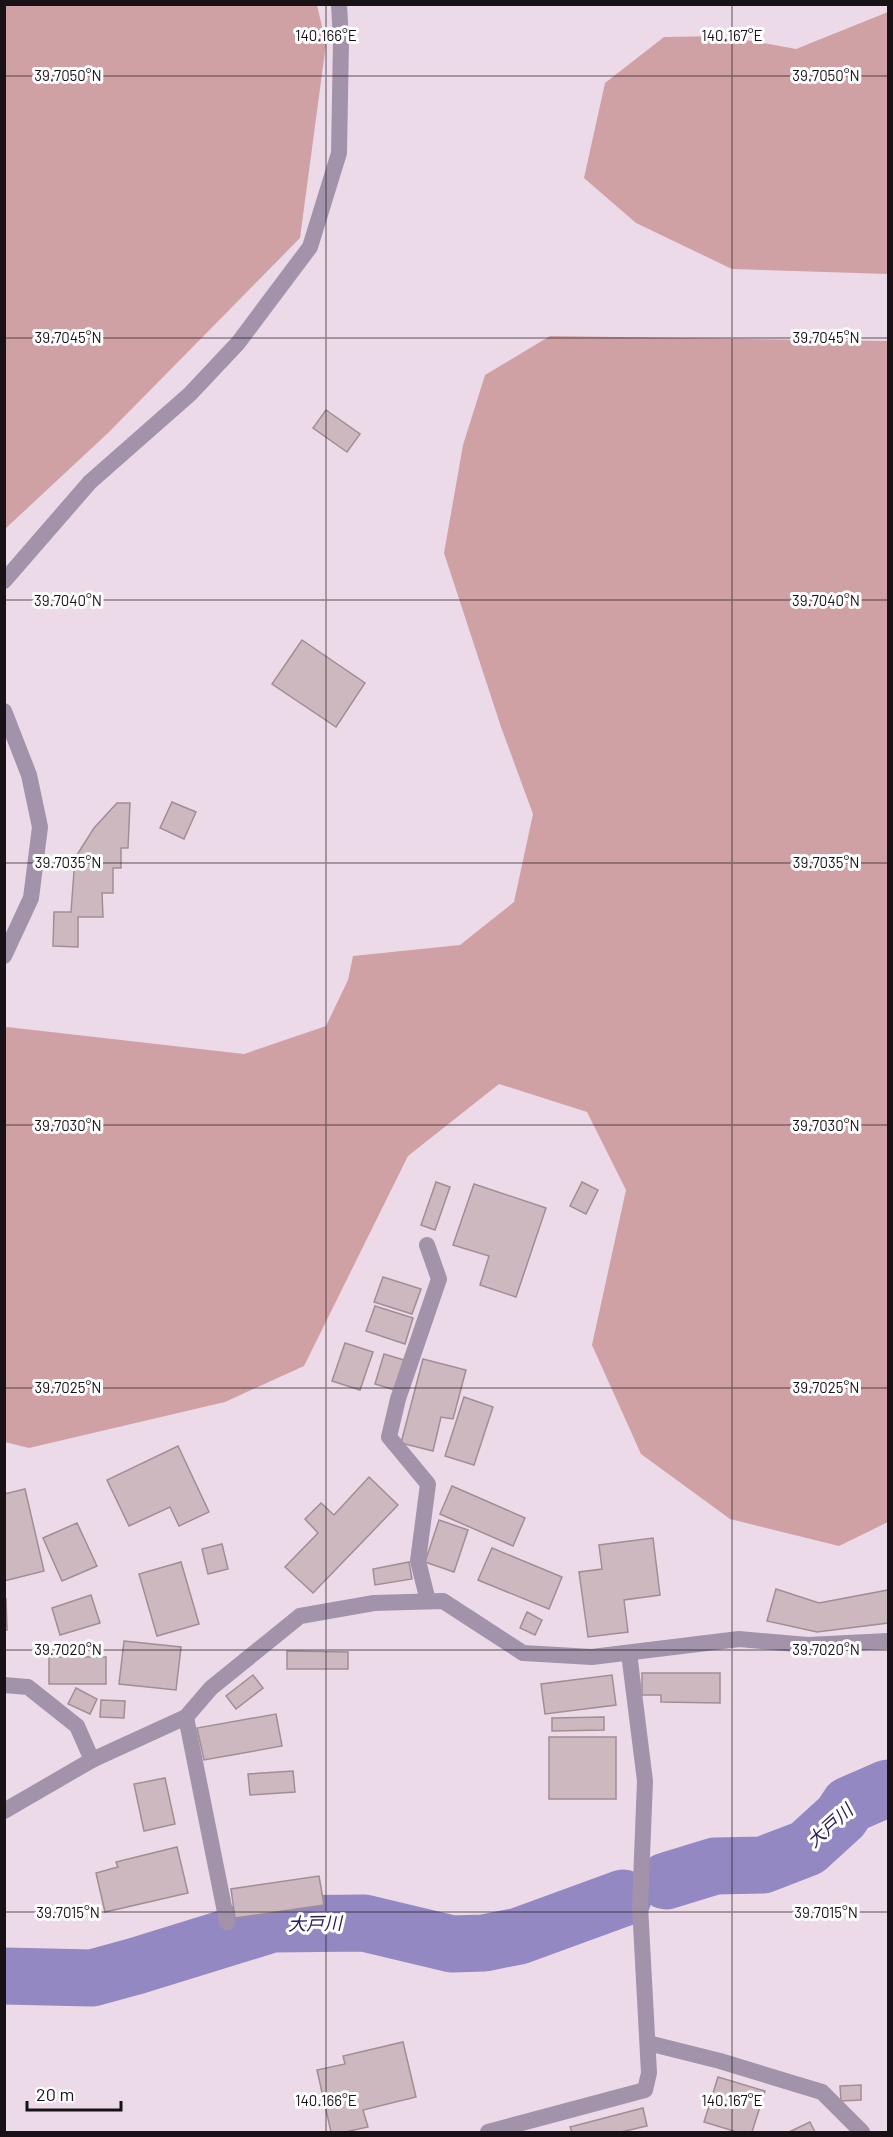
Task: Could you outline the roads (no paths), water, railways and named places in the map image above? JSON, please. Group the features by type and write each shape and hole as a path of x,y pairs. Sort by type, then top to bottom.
{"street":[{"path":"4,581 90,482 190,394 238,343 310,247 339,153 341,40 339,4"},
{"path":"4,711 29,775 40,827 31,898 4,956"},
{"path":"427,1245 439,1279 398,1399 389,1437 428,1484 418,1561 428,1601"},
{"path":"4,1811 92,1760 186,1717 211,1688 300,1616 374,1603 443,1601 523,1653 592,1657 739,1638 808,1645 888,1641"},
{"path":"488,2133 645,2090 650,2073 640,1906 645,1781 629,1653"},
{"path":"4,1685 28,1687 77,1726 92,1760"},
{"path":"186,1717 227,1922"},
{"path":"648,2043 720,2061 822,2092 862,2133"}],"waterway":[{"name":"大戸川","path":"666,1881 715,1866 763,1865 807,1848 841,1817 849,1805 888,1788"},
{"name":"大戸川","path":"4,1976 92,1978 272,1924 364,1923 452,1944 484,1943 519,1936 623,1898"}]}
